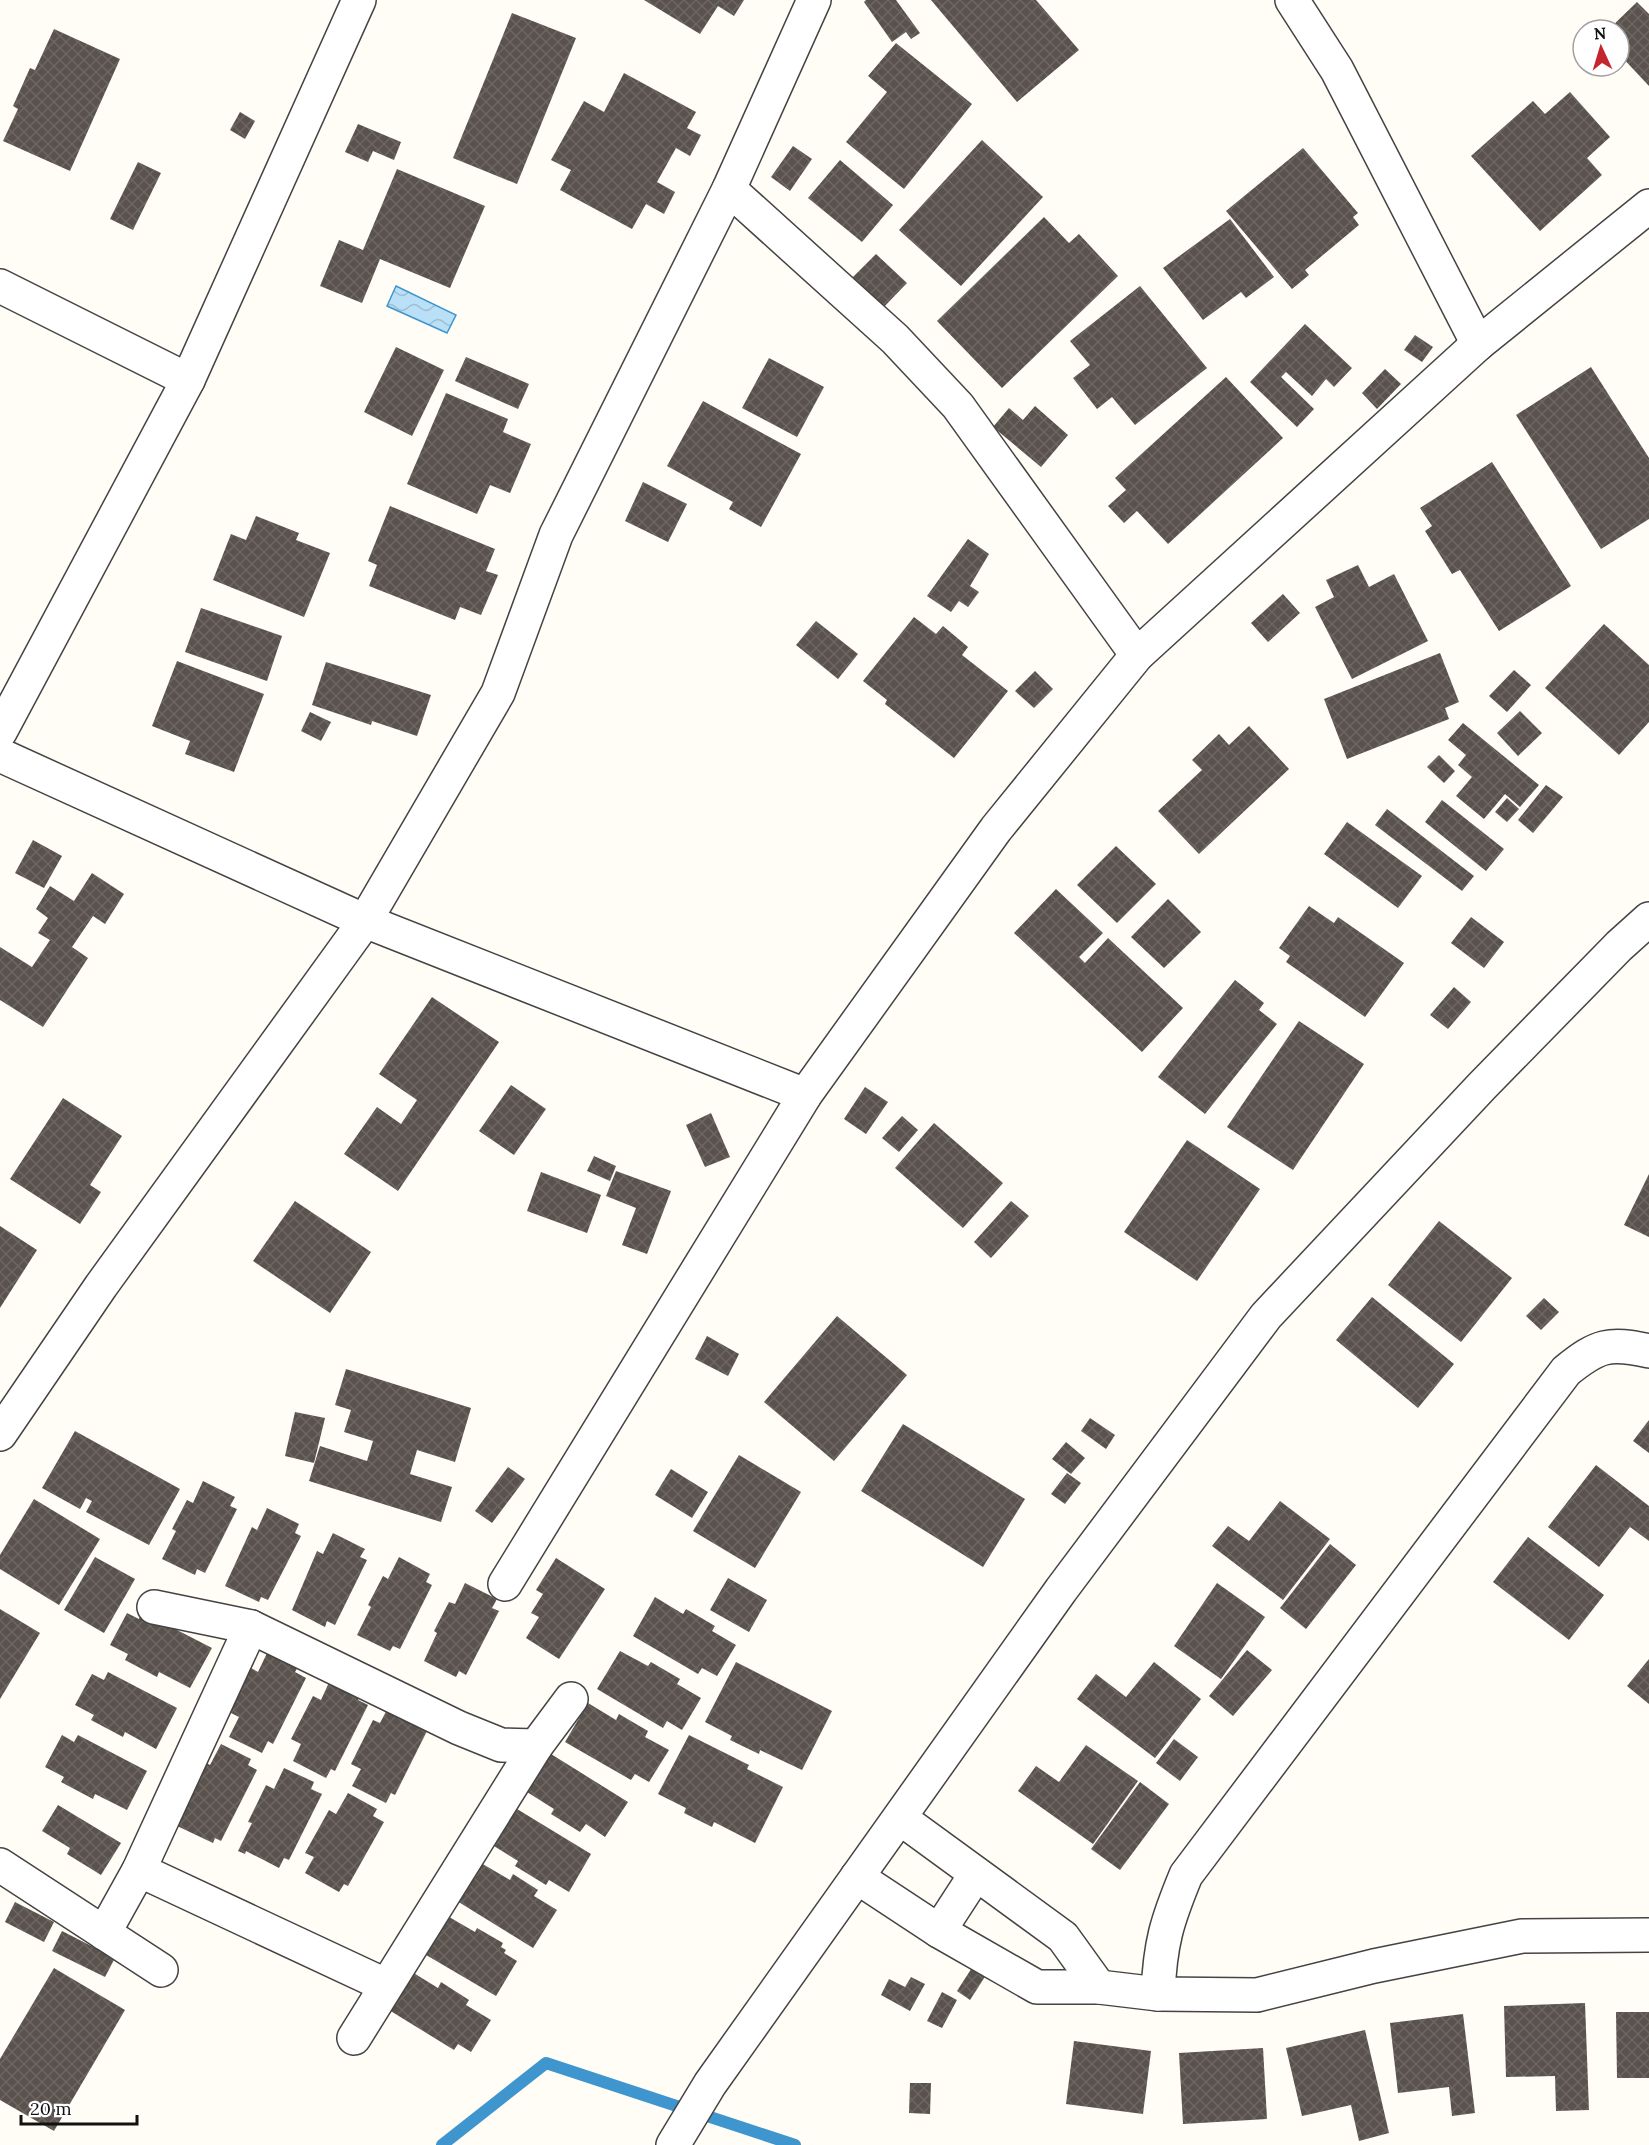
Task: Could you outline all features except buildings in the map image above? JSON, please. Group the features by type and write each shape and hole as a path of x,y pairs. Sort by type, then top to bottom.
{"street":[{"path":"0,732 188,380 359,0"},
{"path":"0,1434 101,1286 365,921 498,693 556,535 729,189 814,0"},
{"path":"1293,0 1337,70 1478,344"},
{"path":"729,189 895,339 958,406 1137,655"},
{"path":"505,1584 805,1095 996,829 1137,655 1478,344 1649,206"},
{"path":"0,286 188,380"},
{"path":"0,755 365,921 805,1095"},
{"path":"678,2137 710,2084 1062,1590 1266,1316 1490,1077 1619,946 1649,919"},
{"path":"1158,1994 1159,1953 1168,1919 1186,1875 1566,1371 1587,1354 1602,1346 1620,1345 1649,1351"},
{"path":"154,1607 251,1627 459,1728 501,1745 536,1746"},
{"path":"104,1933 139,1870 251,1627"},
{"path":"354,2038 536,1746 571,1699"},
{"path":"900,1818 1063,1937 1100,1987"},
{"path":"0,1866 161,1970"},
{"path":"139,1870 385,1985"},
{"path":"939,1931 976,1874"},
{"path":"857,1877 939,1931 1036,1987 1100,1987 1158,1994 1257,1995 1374,1966 1522,1936 1649,1935"}],"water":[{"path":"396,286 456,315 447,333 387,306"}],"waterway":[{"path":"442,2145 546,2063 795,2145"}]}
